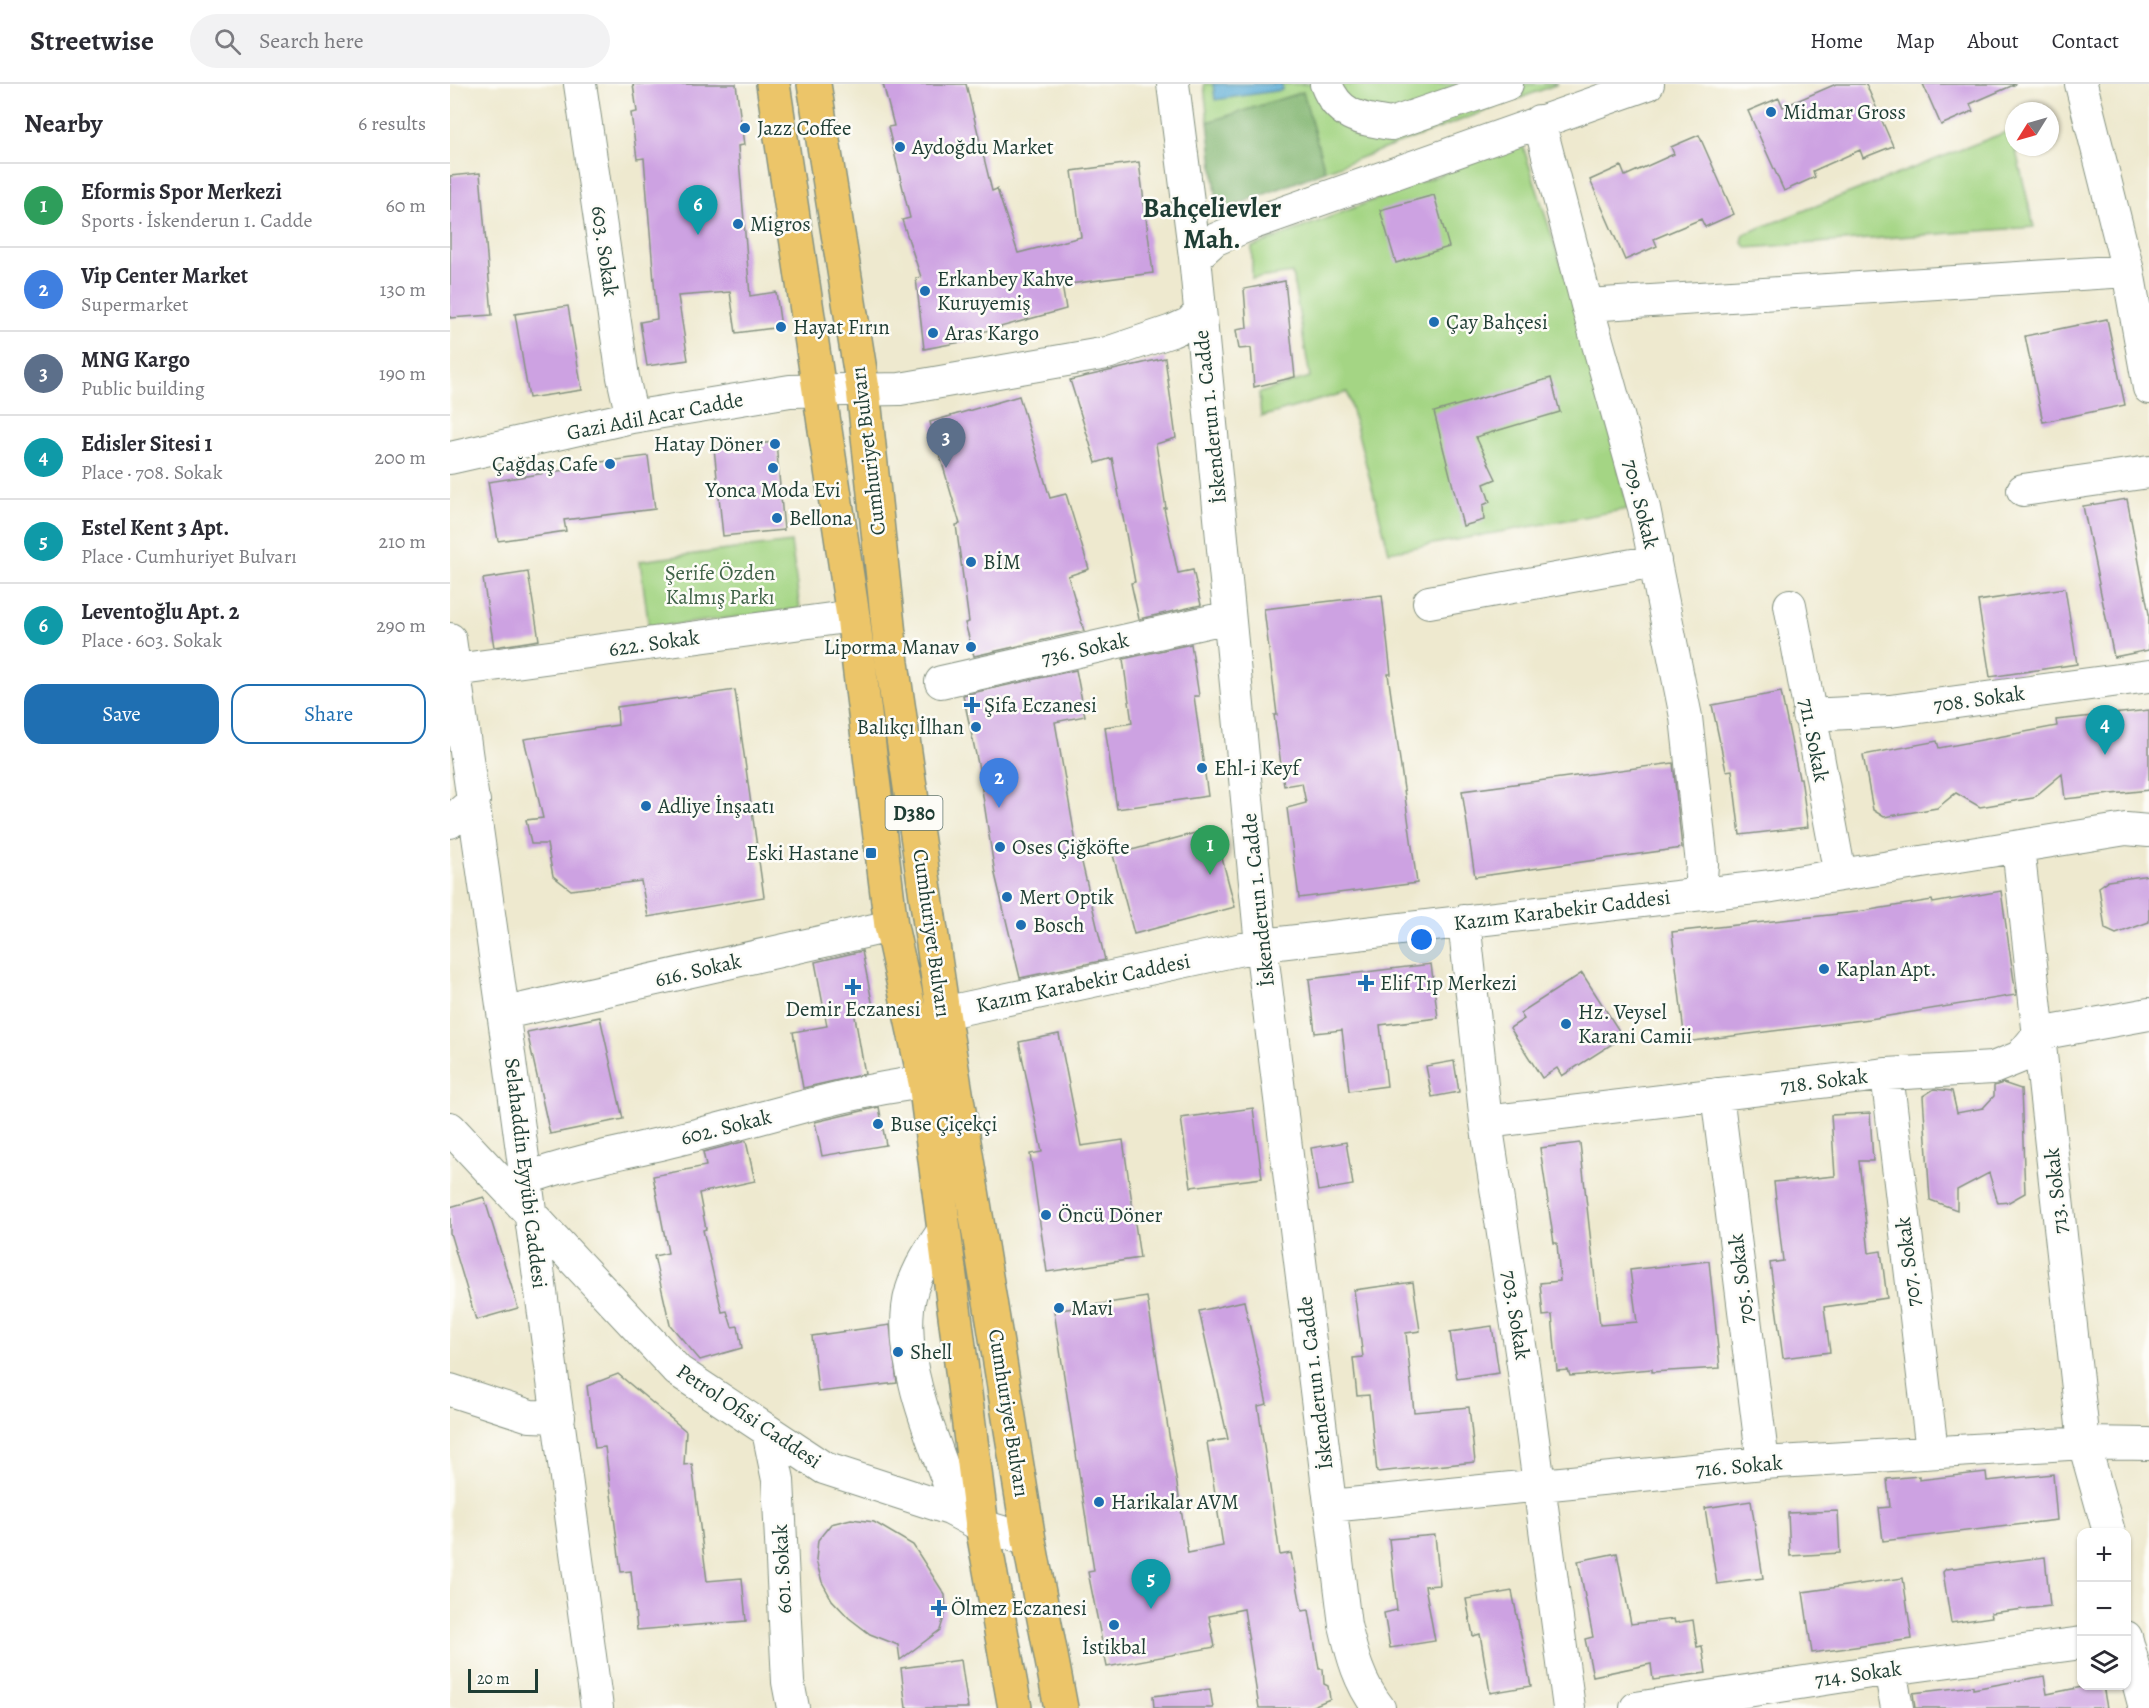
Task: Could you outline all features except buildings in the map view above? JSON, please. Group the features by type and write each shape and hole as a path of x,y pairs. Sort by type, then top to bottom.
{"main road":[{"name":"Cumhuriyet Bulvarı","path":"773,84 817,390 853,616 891,926 925,1082 944,1230 971,1520 1015,1708"},
{"name":"Cumhuriyet Bulvarı","path":"814,84 862,389 892,663 943,1013 1029,1540 1061,1708"}],"street":[{"name":"603. Sokak","path":"580,84 623,377 632,417"},
{"name":"İskenderun 1. Cadde","path":"1173,84 1200,312 1261,945 1345,1625 1352,1656 1369,1696 1379,1708"},
{"path":"1326,84 1332,100 1341,110 1370,121 1391,124 1507,84"},
{"path":"1194,257 1214,240 1251,224 1648,84"},
{"path":"2080,84 2128,271 2149,388"},
{"name":"709. Sokak","path":"1539,121 1587,305 1644,508 1686,717 1702,864 1700,894"},
{"path":"1587,305 2128,271"},
{"name":"Gazi Adil Acar Cadde","path":"450,458 632,417 790,392 900,389 1107,352 1172,331 1190,323 1200,312"},
{"path":"2023,490 2149,472"},
{"path":"1429,602 1655,561"},
{"name":"711. Sokak","path":"1790,605 1808,715 1840,875"},
{"name":"622. Sokak","path":"455,670 853,616"},
{"name":"736. Sokak","path":"941,682 1229,617"},
{"name":"Selahaddin Eyyübi Caddesi","path":"450,639 528,1178 529,1212 559,1417 597,1708"},
{"name":"708. Sokak","path":"1808,715 1890,711 2149,676"},
{"path":"450,822 474,801"},
{"name":"Kazım Karabekir Caddesi","path":"943,1013 1261,945 1700,894 1840,875 2126,829 2149,831"},
{"name":"713. Sokak","path":"2018,847 2084,1443 2108,1528"},
{"name":"703. Sokak","path":"1464,921 1486,1122 1523,1365 1569,1708"},
{"name":"616. Sokak","path":"505,1013 891,926"},
{"path":"2039,1034 2149,1014"},
{"name":"718. Sokak","path":"1486,1122 1887,1074 1993,1068 2020,1057 2039,1034"},
{"name":"707. Sokak","path":"1887,1074 1932,1451"},
{"name":"602. Sokak","path":"528,1178 556,1168 687,1138 887,1086 925,1082"},
{"name":"705. Sokak","path":"1717,1094 1762,1463"},
{"name":"Petrol Ofisi Caddesi","path":"450,1128 678,1371 824,1468 950,1509 971,1520 1029,1540"},
{"path":"944,1230 923,1260 908,1306 908,1350 921,1403 971,1520"},
{"path":"450,1390 530,1416 559,1417"},
{"name":"601. Sokak","path":"768,1431 778,1480 788,1682 793,1708"},
{"name":"716. Sokak","path":"1330,1506 1762,1463 2084,1443 2149,1444"},
{"name":"714. Sokak","path":"1636,1708 1890,1669 2077,1644"},
{"path":"2131,1653 2145,1708"},
{"path":"1890,1669 1897,1708"}],"green space":[{"path":"1204,84 1558,84 1325,171 1303,92 1208,122"},
{"path":"1303,92 1325,171 1218,212 1208,122"},
{"path":"2005,132 2005,156 2017,156 2034,227 1747,248 1742,242 1744,234"},
{"path":"1522,143 1598,379 1628,509 1389,552 1347,392 1261,417 1259,393 1310,377 1292,273 1252,279 1252,247"},
{"name":"Şerife Özden Kalmış Parkı","path":"791,542 800,609 649,628 640,561"}],"water":[{"path":"1213,84 1282,84 1282,90 1215,100"}],"place":[{"name":"Midmar Gross","path":"1771,112"},
{"name":"Jazz Coffee","path":"745,128"},
{"name":"Aydoğdu Market","path":"900,147"},
{"name":"Migros","path":"738,224"},
{"name":"Leventoğlu Apt. 2","path":"698,235"},
{"name":"Erkanbey Kahve Kuruyemiş","path":"925,291"},
{"name":"Çay Bahçesi","path":"1434,322"},
{"name":"Hayat Fırın","path":"781,327"},
{"name":"Aras Kargo","path":"933,333"},
{"name":"Hatay Döner","path":"775,444"},
{"name":"Çağdaş Cafe","path":"610,464"},
{"name":"Yonca Moda Evi","path":"773,468"},
{"name":"MNG Kargo","path":"946,468"},
{"name":"Bellona","path":"777,518"},
{"name":"BİM","path":"971,562"},
{"name":"Liporma Manav","path":"971,647"},
{"name":"Şifa Eczanesi","path":"972,705"},
{"name":"Balıkçı İlhan","path":"976,727"},
{"name":"Edisler Sitesi 1","path":"2105,755"},
{"name":"Ehl-i Keyf","path":"1202,768"},
{"name":"Adliye İnşaatı","path":"646,806"},
{"name":"Vip Center Market","path":"999,808"},
{"name":"Oses Çiğköfte","path":"1000,847"},
{"name":"Eski Hastane","path":"871,853"},
{"name":"Eformis Spor Merkezi","path":"1210,875"},
{"name":"Mert Optik","path":"1007,897"},
{"name":"Bosch","path":"1021,925"},
{"name":"Kaplan Apt.","path":"1824,969"},
{"name":"Elif Tıp Merkezi","path":"1366,983"},
{"name":"Demir Eczanesi","path":"853,987"},
{"name":"Hz. Veysel Karani Camii","path":"1566,1024"},
{"name":"Buse Çiçekçi","path":"878,1124"},
{"name":"Öncü Döner","path":"1046,1215"},
{"name":"Mavi","path":"1059,1308"},
{"name":"Shell","path":"898,1352"},
{"name":"Harikalar AVM","path":"1099,1502"},
{"name":"Ölmez Eczanesi","path":"939,1608"},
{"name":"Estel Kent 3 Apt.","path":"1151,1609"},
{"name":"İstikbal","path":"1114,1625"}],"district":[{"name":"Bahçelievler Mah.","path":"1212,224"}]}
